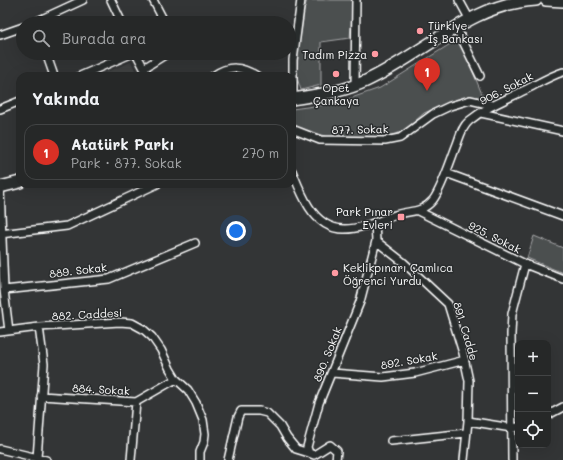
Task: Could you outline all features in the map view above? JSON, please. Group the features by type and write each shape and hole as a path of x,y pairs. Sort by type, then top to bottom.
{"main road":[{"path":"296,98 355,86 378,75 456,27 488,10 507,4 536,0"},
{"path":"546,0 563,1"},
{"path":"0,187 16,183"}],"street":[{"path":"50,16 83,0"},
{"path":"111,0 119,16"},
{"path":"153,0 161,16"},
{"path":"296,38 301,0"},
{"path":"355,86 356,0"},
{"path":"459,0 470,20"},
{"path":"456,27 480,76"},
{"path":"0,35 16,29"},
{"path":"48,60 53,72"},
{"path":"89,72 118,60"},
{"path":"139,60 146,72"},
{"path":"144,68 157,60"},
{"path":"293,60 293,72"},
{"path":"218,72 222,69 237,68 251,72"},
{"name":"906. Sokak","path":"418,211 434,199 446,173 461,130 468,122 492,105 563,72"},
{"name":"877. Sokak","path":"296,131 320,140 385,141 400,138 433,114 450,106 470,100 492,105"},
{"path":"0,109 16,103"},
{"path":"481,113 563,131"},
{"path":"446,173 563,216"},
{"path":"296,180 315,216 325,225 335,228 349,229 375,223 402,213 418,211"},
{"path":"0,187 4,290 9,331"},
{"path":"1,235 67,226 148,188"},
{"name":"925. Sokak","path":"418,211 525,264 563,280"},
{"name":"890. Sokak","path":"309,453 307,447 320,403 360,302 376,241 375,223"},
{"name":"891. Cadde","path":"376,241 403,262 448,304 465,360 469,381 468,422 464,460"},
{"name":"889. Sokak","path":"4,290 109,279 195,243"},
{"path":"512,460 515,427 511,334 512,314 525,264"},
{"name":"882. Caddesi","path":"0,332 39,327 120,322 132,323 143,329 152,337 161,350 176,379 188,390 200,411 204,434 204,442 200,452 200,460"},
{"path":"37,458 44,364 39,327"},
{"name":"892. Sokak","path":"332,373 383,378 414,373 465,360"},
{"name":"884. Sokak","path":"41,396 136,402 176,379"},
{"path":"131,460 136,402"},
{"path":"551,413 563,407"},
{"path":"228,460 238,417 241,411 259,411 267,413 280,426 296,449 314,455 330,445 337,450 336,460"},
{"path":"468,422 515,427"},
{"path":"391,441 466,433"},
{"path":"0,449 46,460"}],"shaded area":[{"path":"307,0 353,0 350,38 321,42 321,85 301,90 297,78 298,52 304,10"},
{"path":"455,41 461,43 484,99 470,96 450,102 424,113 403,132 387,136 353,139 329,137 296,128 296,108 337,103 380,88"},
{"path":"131,62 136,72 106,72"},
{"path":"534,236 563,248 563,273 527,258"}],"place":[{"name":"Türkiye İş Bankası","path":"420,31"},
{"name":"Tadım Pizza","path":"375,54"},
{"name":"Opet Çankaya","path":"336,74"},
{"name":"Atatürk Parkı","path":"427,91"},
{"name":"Park Pınar Evleri","path":"401,217"},
{"name":"Keklikpınarı Çamlıca Öğrenci Yurdu","path":"335,273"}]}
